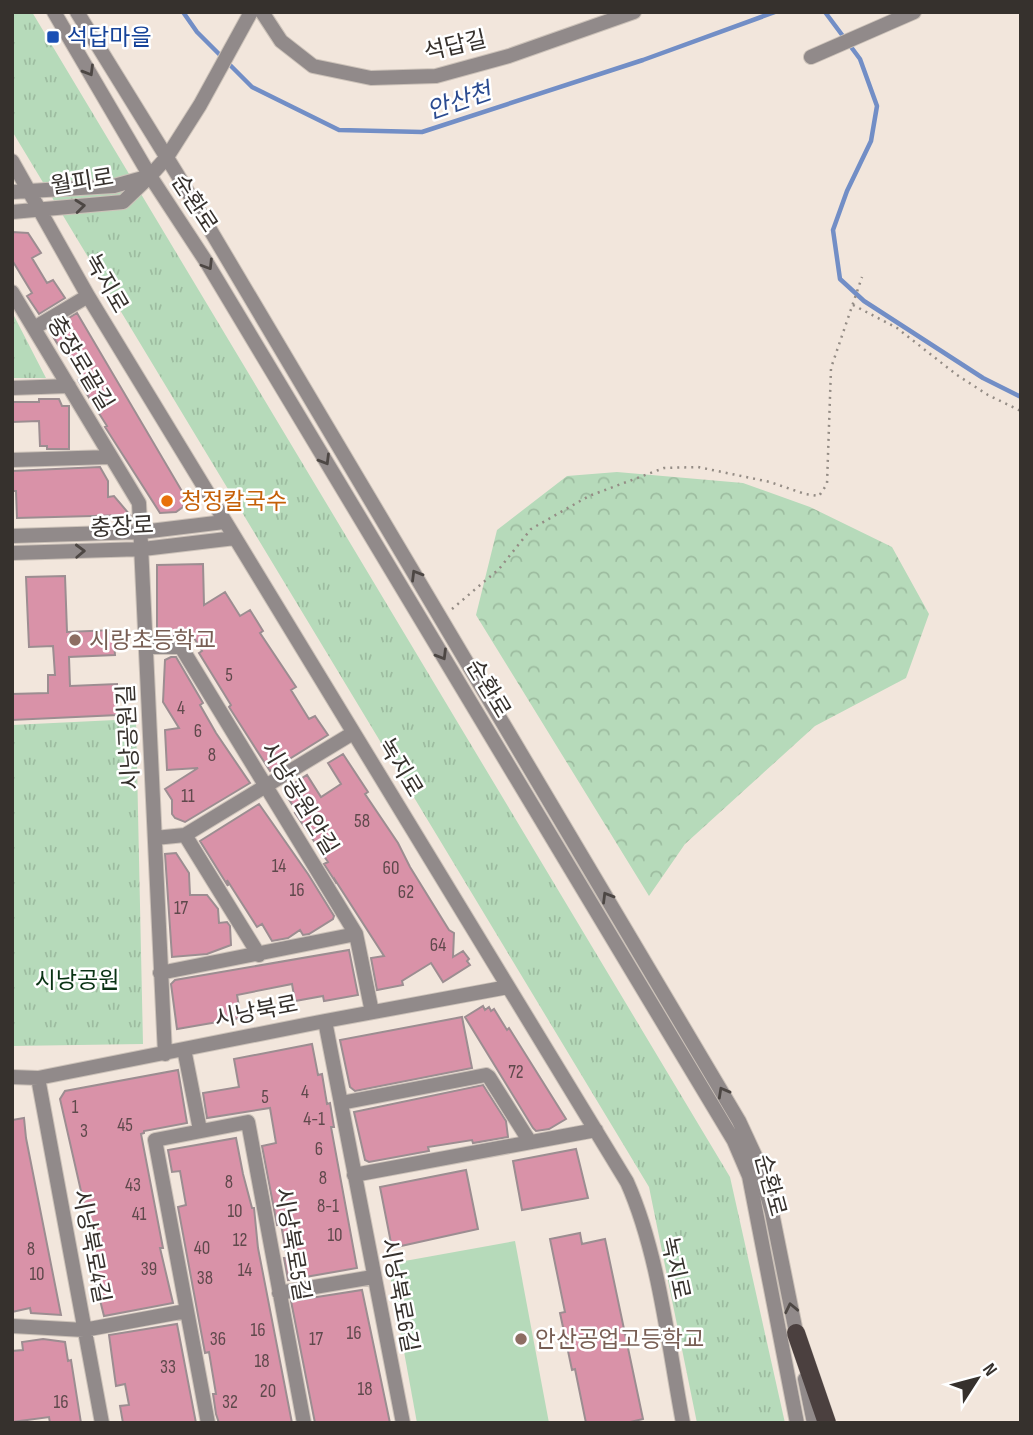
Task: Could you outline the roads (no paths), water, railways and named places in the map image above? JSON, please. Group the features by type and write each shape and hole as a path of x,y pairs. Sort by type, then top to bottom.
{"main road":[{"path":"796,1333 827,1423"}],"street":[{"name":"순환로","path":"54,12 150,176 207,263 734,1141 749,1176 797,1423"},
{"name":"순환로","path":"77,12 440,615 739,1121 758,1163 772,1213 814,1423"},
{"name":"석답길","path":"254,13 281,41 313,66 370,78 436,76 509,56 634,12"},
{"path":"811,57 914,12"},
{"name":"월피로","path":"12,212 123,202 167,158 254,13"},
{"name":"녹지로","path":"12,161 88,296 224,522 627,1182 641,1214 651,1253 683,1423"},
{"name":"월피로","path":"12,192 114,186 150,176"},
{"name":"충장로끝길","path":"12,292 139,503 143,549"},
{"path":"34,328 88,296"},
{"path":"12,388 69,386"},
{"path":"12,460 111,457"},
{"name":"충장로","path":"12,536 142,532 224,522"},
{"name":"충장로","path":"12,553 143,549 235,538"},
{"name":"시낭공원길","path":"143,549 165,1054"},
{"name":"시낭공원안길","path":"146,647 181,647 267,785 356,934 372,1012"},
{"path":"155,838 186,835 354,733"},
{"path":"186,835 259,955"},
{"path":"160,973 356,934"},
{"name":"시낭북로","path":"12,1077 38,1078 508,987"},
{"name":"시낭북로6길","path":"325,1021 402,1423"},
{"path":"184,1049 200,1130"},
{"path":"341,1103 486,1075 530,1142"},
{"name":"시낭북로4길","path":"38,1078 102,1423"},
{"name":"시낭북로5길","path":"208,1423 155,1140 248,1122 304,1423"},
{"path":"354,1175 596,1130"},
{"path":"279,1293 373,1277"},
{"path":"12,1326 85,1330 186,1311"}],"waterway":[{"name":"안산천","path":"183,12 197,32 252,87 339,130 422,132 643,60 775,12"},
{"path":"825,12 860,59 877,106 871,141 847,191 833,230 840,279 864,301 983,378 1021,397"}],"place":[{"name":"석답마을","path":"53,37"},
{"name":"청정칼국수","path":"167,501"},
{"name":"시랑초등학교","path":"75,640"},
{"name":"안산공업고등학교","path":"521,1339"}],"park label":[{"name":"시낭공원","path":"77,980"}]}
